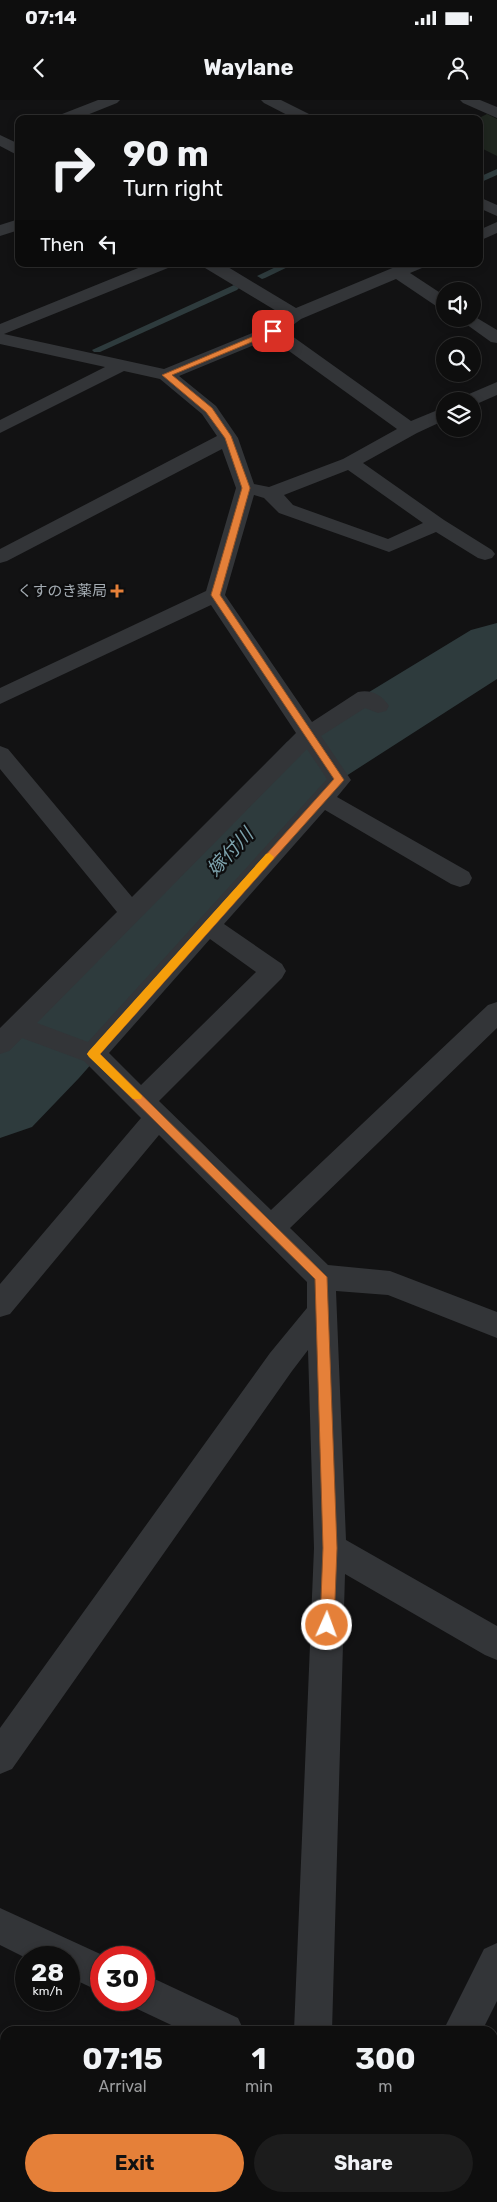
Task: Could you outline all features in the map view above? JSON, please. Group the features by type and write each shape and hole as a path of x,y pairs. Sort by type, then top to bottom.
{"street":[{"path":"73,115 112,100"},
{"path":"269,100 300,115"},
{"path":"468,100 497,113"},
{"path":"1,141 15,136"},
{"path":"1,141 15,149"},
{"path":"483,204 497,211"},
{"path":"0,231 15,225"},
{"path":"483,234 497,228"},
{"path":"0,330 155,267"},
{"path":"216,267 295,315"},
{"path":"166,375 273,331 295,315 409,267"},
{"path":"397,272 436,298"},
{"path":"480,327 497,338"},
{"path":"273,331 410,429"},
{"path":"0,339 166,375 209,410 228,438 246,488 215,595 0,697"},
{"path":"0,427 121,366"},
{"path":"481,395 497,388"},
{"path":"246,488 271,493 350,463 410,429 436,417"},
{"path":"0,557 228,438"},
{"path":"350,463 437,524 485,554"},
{"path":"271,493 286,509 389,546 437,524"},
{"path":"93,1054 339,780 215,595"},
{"path":"9,1035 309,734 366,697 378,706"},
{"path":"0,754 131,912"},
{"path":"322,798 460,878"},
{"path":"0,1305 150,1109 273,971 208,925"},
{"path":"271,1228 497,1012"},
{"path":"9,1035 93,1054 321,1277 390,1283 497,1325"},
{"path":"314,2026 330,1548 320,1314 321,1277"},
{"path":"0,1758 281,1362 320,1314"},
{"path":"330,1548 497,1644"},
{"path":"0,1926 42,1946"},
{"path":"465,2026 497,1962"},
{"path":"155,1998 214,2026"}],"shaded area":[{"path":"487,114 497,119 497,156 483,149 483,116"}],"waterway":[{"path":"483,178 497,172"},
{"path":"262,276 282,267"},
{"path":"97,350 234,288"},
{"name":"嫁付川","path":"0,1102 47,1054 315,760 497,646"}],"slow traffic":[{"path":"137,1096 93,1054 269,857"}],"place":[{"name":"くすのき薬局","path":"117,591"}],"route":[{"path":"273,331 166,375 209,410 228,438 246,488 215,595 339,780 93,1054 321,1277 320,1314 330,1548 327,1625"}]}
